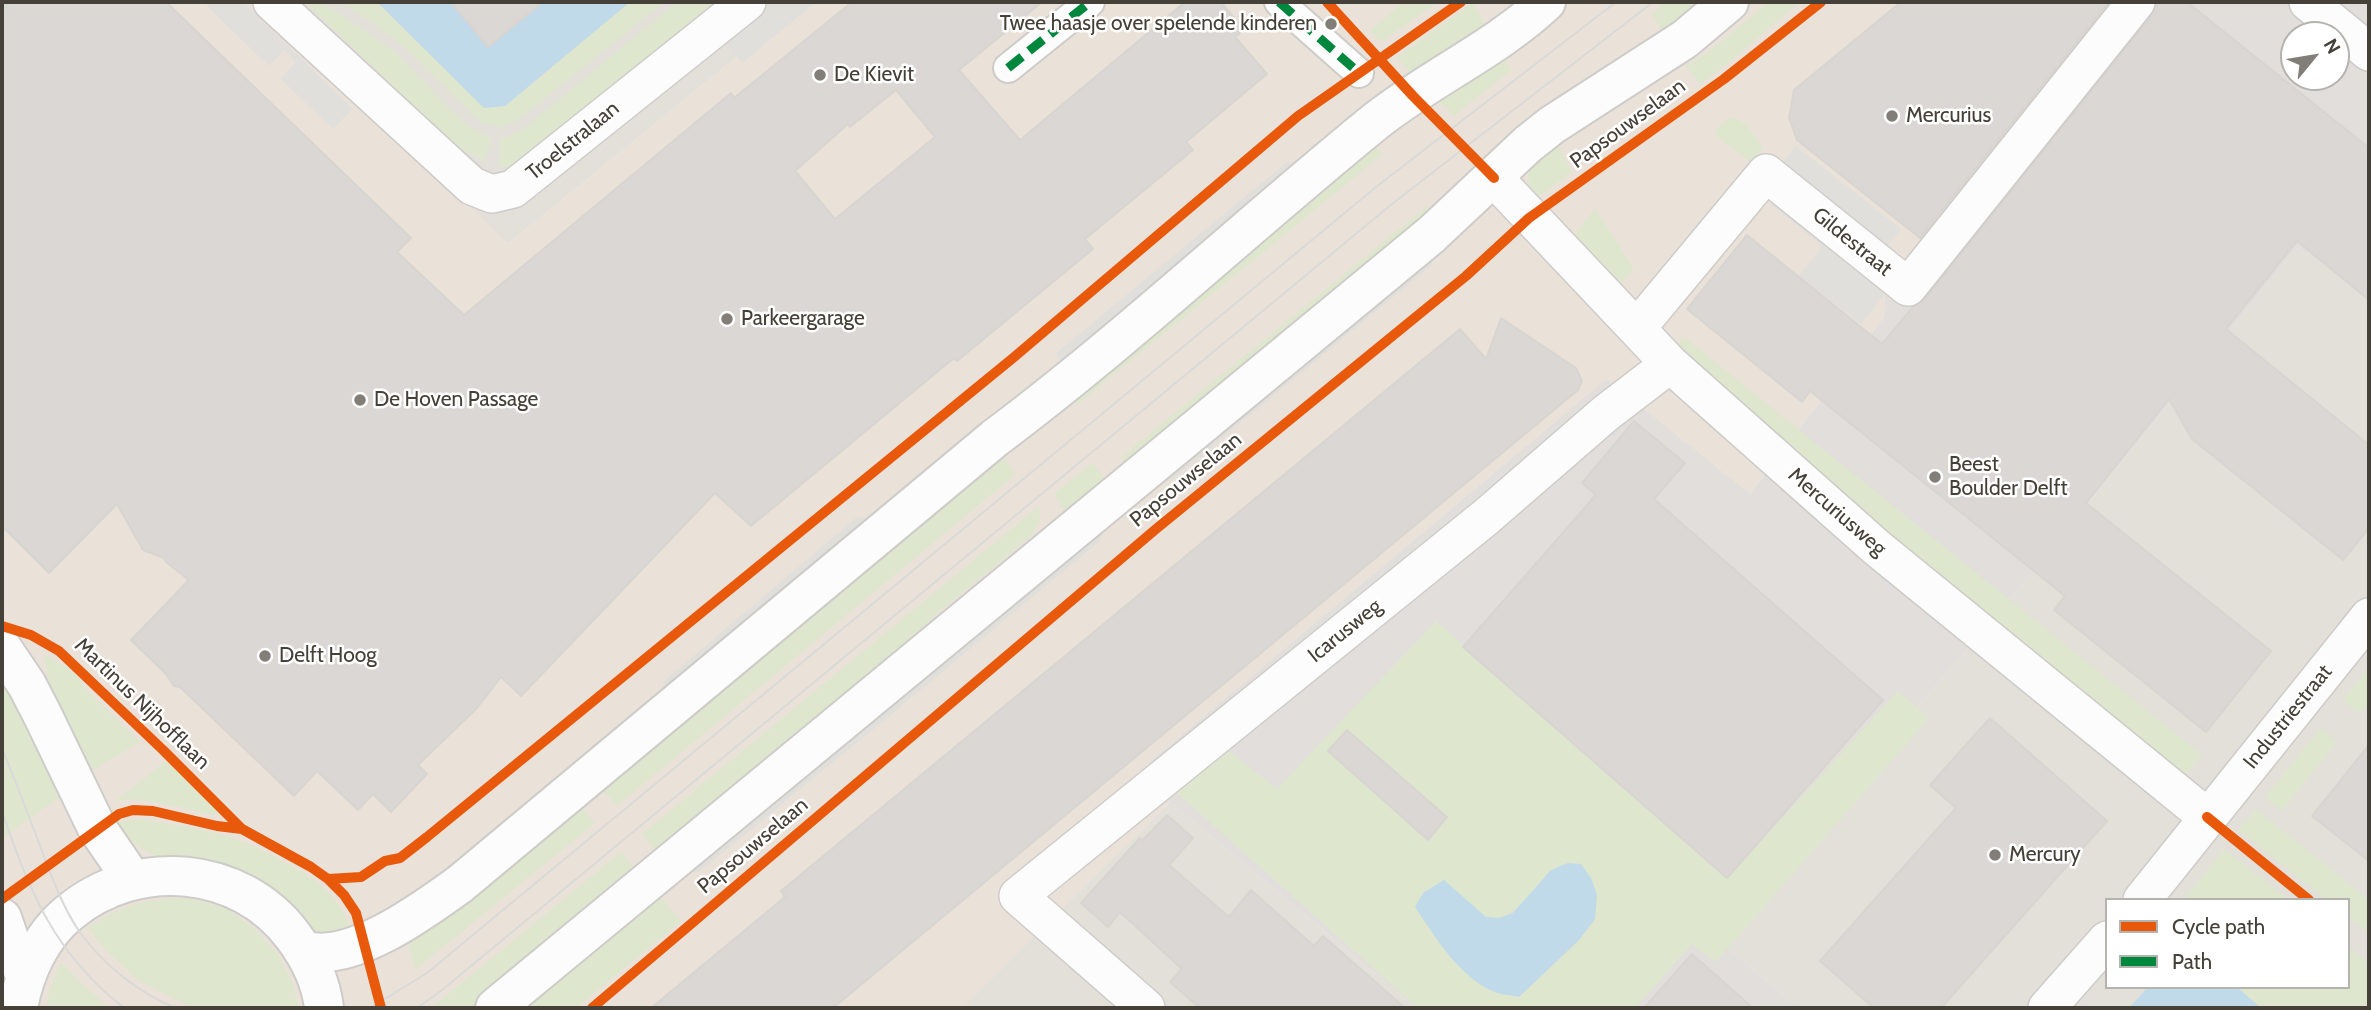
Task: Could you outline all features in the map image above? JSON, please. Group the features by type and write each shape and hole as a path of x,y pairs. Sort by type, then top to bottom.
{"street":[{"name":"Troelstralaan","path":"272,2 472,186 492,194 513,189 747,2"},
{"path":"1008,68 1090,2"},
{"path":"1279,2 1359,73"},
{"path":"304,950 323,954 363,943 411,920 460,884 995,438 1047,399 1328,160 1382,117 1513,28 1546,2"},
{"name":"Papsouwselaan","path":"495,1008 1431,235 1528,144 1552,125 1685,38 1729,2"},
{"name":"Gildestraat","path":"1637,328 1766,173 1908,287 2136,2"},
{"path":"2308,2 2369,52"},
{"name":"Mercuriusweg","path":"1494,178 1535,225 1670,364 1876,547 2207,817"},
{"name":"Icarusweg","path":"1146,1008 1018,896 1486,517 1606,413 1670,364"},
{"name":"Industriestraat","path":"2145,898 2369,617"},
{"path":"2,648 27,685 97,828 132,880"},
{"path":"22,992 37,951 68,913 99,893 132,880 165,875 198,877 230,886 259,902 284,924 304,950 316,973 324,1008"},
{"path":"2,918 14,953 22,992"},
{"path":"2047,1008 2105,942"}],"shaded area":[{"path":"2,2 252,2 508,244 804,2 2119,2 1885,296 1884,317 1749,495 1606,379 1148,763 1170,802 966,1004 969,1008 2,1008"},
{"path":"243,2 353,109 333,129 280,78 296,62 284,50 269,66 205,4"},
{"path":"252,2 804,2 508,244"},
{"path":"774,2 816,2 742,63 725,42"},
{"path":"2119,2 2369,2 2369,176 2307,255 2297,248 1998,614 1716,938 1799,1008 1416,1008 1170,802 1148,763 1606,379 1750,494 1884,317 1885,296"},
{"path":"1796,146 1901,229 1866,272 1888,290 1861,324 1799,276 1822,246 1770,204 1792,177 1779,166"},
{"path":"1288,161 1298,172 1065,366 1055,354"},
{"path":"2369,176 2369,1008 1799,1008 1716,938 1998,614 2297,248 2307,255"},
{"path":"1432,247 1432,265 1170,481 1151,481"},
{"path":"1583,406 1590,414 1289,659 1282,651"},
{"path":"857,517 874,521 672,693 663,682"},
{"path":"1102,521 1101,540 864,737 699,872 679,872"},
{"path":"1170,802 1416,1008 969,1008 965,1004"}],"green space":[{"path":"305,2 322,2 393,50 455,114 473,129 492,138 484,160 458,148"},
{"path":"342,2 377,2 484,108 505,106 630,2 664,2 518,120 502,127 482,123 399,42"},
{"path":"677,2 716,2 520,165 499,165 501,139 521,131"},
{"path":"1404,2 1438,2 1381,42 1370,30"},
{"path":"1666,2 1716,2 1667,38 1651,14"},
{"path":"1769,2 1800,2 1716,73 1699,84 1686,66 1708,52"},
{"path":"1472,3 1489,31 1418,83 1397,57"},
{"path":"1500,51 1511,70 1454,116 1432,95"},
{"path":"1731,117 1746,124 1763,148 1751,163 1714,134 1718,127"},
{"path":"1554,137 1572,172 1535,199 1529,188 1528,162"},
{"path":"1374,145 1383,154 1077,405 1070,396"},
{"path":"1426,207 1431,214 1128,466 1121,457"},
{"path":"1595,208 1634,269 1617,288 1570,240"},
{"path":"1684,337 2202,755 2182,779 1905,551 1675,347"},
{"path":"1000,454 1016,474 617,806 595,781"},
{"path":"1093,463 1108,483 1064,518 1064,510 1055,493"},
{"path":"1039,506 1040,519 1032,535 929,620 920,646 663,860 642,834"},
{"path":"1436,621 1727,879 1898,691 1929,718 1716,962 1692,944 1635,1008 1418,1008 1169,786 1219,743 1277,789","holes":["1551,870 1595,919 1579,940 1519,997 1444,881 1482,914 1496,918 1505,916 1523,903"]},
{"path":"47,656 74,672 84,687 140,742 92,771 53,698 44,659"},
{"path":"2369,667 2369,703 2360,714 2343,700"},
{"path":"2,668 70,789 2,839"},
{"path":"2321,728 2337,742 2282,810 2265,797"},
{"path":"166,761 219,810 216,815 135,800 114,802"},
{"path":"574,799 595,823 415,970 407,938"},
{"path":"2256,809 2369,900 2369,933 2350,919 2350,898 2324,898 2238,830"},
{"path":"139,819 219,834 271,855 307,875 327,890 342,910 352,934 320,934 149,852 135,844 116,825 122,821"},
{"path":"2224,849 2286,898 2186,898"},
{"path":"621,852 643,878 480,1008 431,1008"},
{"path":"656,891 681,921 576,1008 512,1008"},
{"path":"187,898 226,908 254,928 278,954 293,984 299,1008 192,1008 138,980 105,950 88,927 135,904"},
{"path":"2350,949 2369,963 2369,1008 2261,1008 2239,989 2350,989"},
{"path":"60,964 63,964 110,1008 46,1008"}],"water":[{"path":"377,2 450,2 488,47 543,2 630,2 505,106 484,108"},
{"path":"1568,863 1581,864 1591,878 1597,895 1595,919 1579,940 1519,997 1492,991 1468,975 1448,954 1415,907 1423,893 1444,880 1486,917 1499,918 1513,913 1551,870"},
{"path":"2146,989 2239,989 2261,1008 2129,1008"}],"building":[{"path":"2,2 166,2 411,238 397,252 464,315 731,93 734,98 852,2 1042,2 959,70 1020,140 1185,2 1221,2 1244,30 1235,37 1267,74 1186,142 1193,150 1085,239 1093,249 957,361 954,358 751,526 715,493 521,696 501,677 477,708 418,765 427,774 391,812 373,794 358,810 317,771 294,796 180,687 174,686 166,674 131,640 189,580 164,558 143,550 117,504 49,573 2,526","holes":["896,90 935,137 835,219 795,171 848,124 850,127"]},
{"path":"451,2 543,2 488,47"},
{"name":"Mercurius","path":"1901,2 2109,2 1920,238 1797,140 1789,118 1794,90"},
{"path":"2156,2 2187,2 2280,77 2280,91 2298,91 2369,148 2369,300 2297,241 2226,329 2369,445 2369,528 2343,560 2192,439 2169,399 2086,503 2271,651 2206,732 2054,610 2065,596 1810,391 1802,402 1687,309 1747,235 1882,344 1913,307 1924,300 2152,15"},
{"path":"1501,318 1576,368 1582,381 1578,390 833,1008 651,1008 785,897 781,891 1460,329 1486,359"},
{"path":"1634,421 1685,463 1654,499 1883,700 1727,878 1463,647 1596,495 1582,483"},
{"name":"Mercury","path":"1990,718 2107,821 1941,1008 1874,1008 1820,961 1956,808 1930,785"},
{"path":"1347,730 1447,817 1428,840 1328,751"},
{"path":"2369,745 2369,861 2312,816"},
{"path":"1167,815 1193,838 1169,865 1229,917 1251,890 1314,946 1323,936 1405,1008 1200,1008 1170,982 1182,969 1120,912 1108,927 1081,903 1140,838 1143,840"},
{"path":"1692,954 1753,1008 1644,1008"}],"tram line":[{"path":"370,1008 427,973 1376,187 1616,2"},
{"path":"417,1008 1392,204 1653,2"},
{"path":"2,748 55,886 79,931 98,955 122,976 175,1008"},
{"path":"2,811 34,895 47,920 80,966 124,1008"}],"marked path":[{"path":"1008,68 1090,2"},
{"path":"1279,2 1359,73"}],"cycle path":[{"path":"1327,2 1413,96 1494,178"},
{"path":"328,879 361,877 385,861 400,858 1013,358 1298,116 1461,2"},
{"path":"592,1008 1156,529 1466,276 1529,218 1724,79 1821,2"},
{"name":"Martinus Nijhofflaan","path":"2,626 31,635 59,651 242,829"},
{"path":"2,899 119,814 133,810 153,811 242,829 311,867 344,895 356,913 381,1008"},
{"path":"2207,817 2307,898"}],"place":[{"name":"Twee haasje over spelende kinderen","path":"1331,24"},
{"name":"De Kievit","path":"820,75"},
{"name":"Mercurius","path":"1892,116"},
{"name":"Parkeergarage","path":"727,319"},
{"name":"De Hoven Passage","path":"360,400"},
{"name":"Beest Boulder Delft","path":"1935,477"},
{"name":"Delft Hoog","path":"265,656"},
{"name":"Mercury","path":"1995,855"}]}
